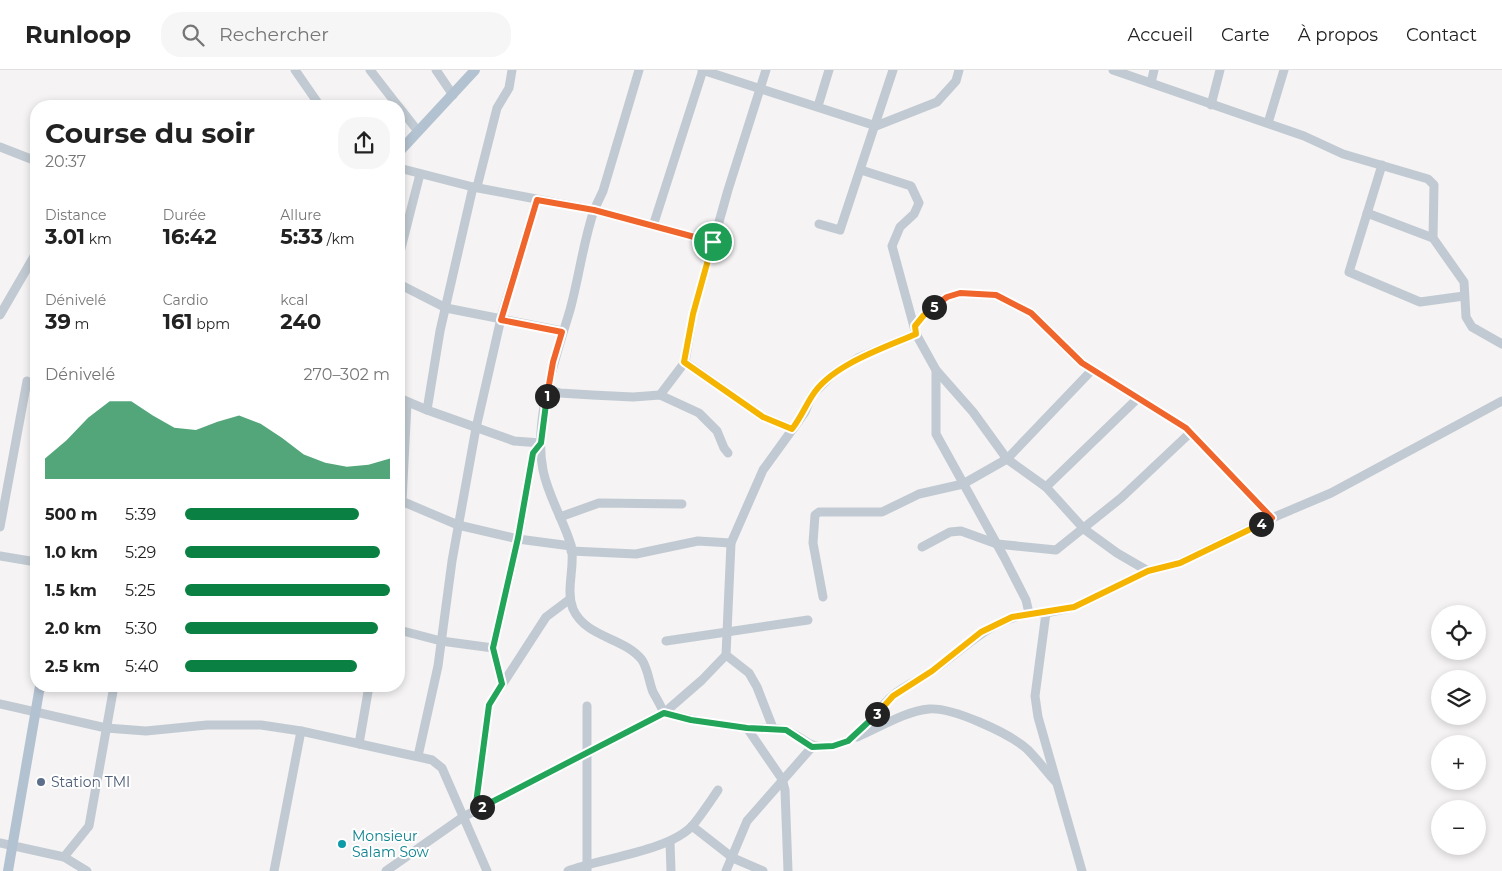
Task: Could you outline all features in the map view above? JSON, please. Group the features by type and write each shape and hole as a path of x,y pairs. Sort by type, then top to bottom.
{"main road":[{"path":"405,145 475,70"},
{"path":"8,871 39,692"}],"street":[{"path":"296,70 316,100"},
{"path":"370,70 393,100"},
{"path":"436,70 453,95"},
{"path":"428,410 440,331 475,187 497,108 509,88 512,70"},
{"path":"638,70 602,191 586,234 572,304 562,332 547,390 541,443 543,470 571,549 570,599 574,610 584,623 600,636 629,649 642,661 653,692 664,713 691,720 747,728 773,728 795,735 812,747 833,746 903,717 929,709 957,714 1007,735 1027,749 1057,783"},
{"path":"653,226 703,70 876,126 937,102 956,81 959,70"},
{"path":"660,395 684,362 693,314 713,242 766,70"},
{"path":"818,106 829,70"},
{"path":"819,224 840,230 893,70"},
{"path":"1113,70 1268,123 1343,154 1428,179 1434,185 1433,238"},
{"path":"1151,83 1154,70"},
{"path":"1211,104 1220,70"},
{"path":"1268,123 1284,70"},
{"path":"405,115 417,130"},
{"path":"0,147 30,159"},
{"path":"1382,165 1349,272 1420,302 1464,296"},
{"path":"405,170 475,187 594,210 713,242"},
{"path":"861,170 911,186 919,203 914,214 900,227 892,246 916,330 936,370 973,412 1007,458 1046,487 1084,529 1117,553 1148,571"},
{"path":"405,233 420,174"},
{"path":"418,756 441,641 458,525 476,428 501,320 537,200"},
{"path":"1367,213 1433,238 1464,282 1466,317 1472,327 1502,344"},
{"path":"0,315 30,263"},
{"path":"405,287 446,308 562,332"},
{"path":"386,871 463,817 587,751 664,713 702,680 726,655 731,543 763,470 805,412 812,395 834,373 858,358 916,330 924,315 947,297 960,293 996,295 1031,313 1082,363 1190,433 1272,518"},
{"path":"684,362 763,417 792,429"},
{"path":"936,370 936,434 997,544 1026,600 1030,613"},
{"path":"823,597 813,543 815,515 819,512 882,512 919,494 963,484 1007,458 1092,370"},
{"path":"0,527 27,381"},
{"path":"547,390 560,393 633,397 660,395 699,413 718,431 724,448 728,453"},
{"path":"1046,487 1138,398"},
{"path":"848,741 893,696 932,671 981,632 1012,617 1074,607 1148,571 1180,563 1272,518 1331,493 1502,401"},
{"path":"405,402 514,441 541,443"},
{"path":"922,547 950,532 961,531 997,544 1056,550 1121,498 1190,433"},
{"path":"502,684 493,648 518,538 533,453 541,443"},
{"path":"405,502 458,525 571,549 636,554 698,541 731,543"},
{"path":"560,517 599,503 682,504"},
{"path":"0,556 30,561"},
{"path":"475,811 489,705 546,617 570,599"},
{"path":"1046,613 1036,696 1038,717 1082,871"},
{"path":"666,641 808,620"},
{"path":"405,632 441,641 493,648"},
{"path":"726,655 749,673 758,687 773,728"},
{"path":"64,857 89,826 113,692"},
{"path":"359,744 368,692"},
{"path":"0,704 106,728 146,731 206,726 261,725 301,731 432,760 442,768 487,871"},
{"path":"587,706 587,867"},
{"path":"747,728 782,779 785,790 788,871"},
{"path":"274,871 301,731"},
{"path":"726,871 747,821 812,747"},
{"path":"568,871 670,842 692,826 718,790"},
{"path":"692,826 733,858 763,871"},
{"path":"670,842 671,871"},
{"path":"0,843 64,857 87,871"}],"place":[{"name":"Station TMI","path":"41,782"},
{"name":"Monsieur Salam Sow","path":"342,844"}],"route":[{"path":"537,200 594,210 713,242 693,314 684,362 720,385 763,417 792,429 805,412 812,395 834,373 858,358 916,334 915,326 924,315 947,297 960,293 996,295 1031,313 1082,363 1092,370 1186,428 1272,518 1180,563 1148,571 1074,607 1012,617 981,632 932,671 893,696 848,741 833,746 812,747 786,730 747,728 691,720 664,713 587,751 475,811 489,705 502,684 493,648 518,538 533,453 541,443 547,390 562,332 501,320 537,200"}]}
